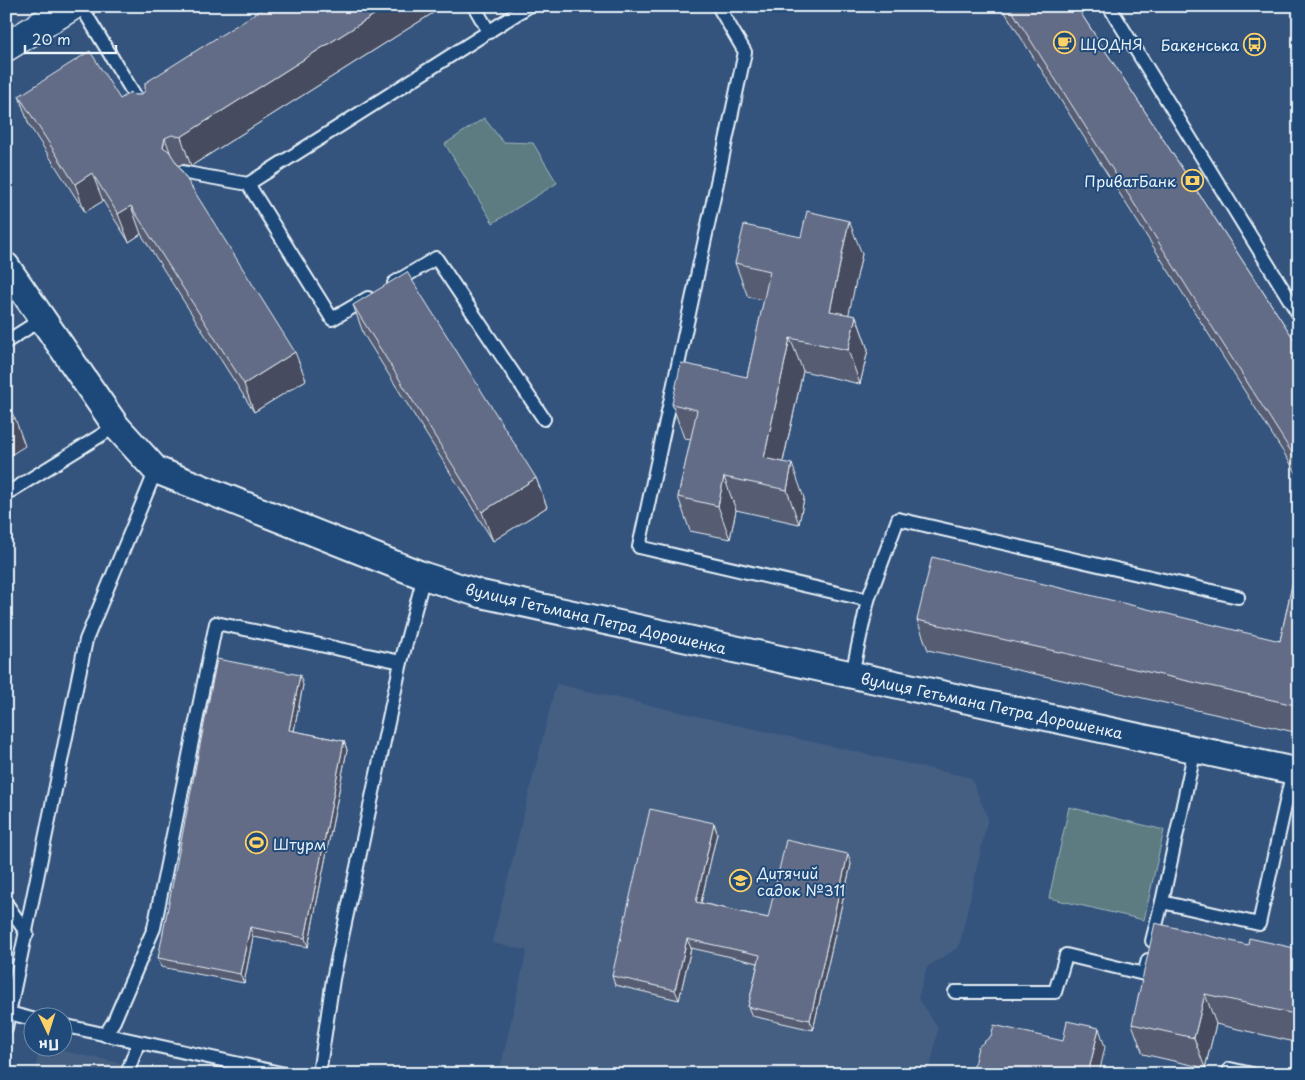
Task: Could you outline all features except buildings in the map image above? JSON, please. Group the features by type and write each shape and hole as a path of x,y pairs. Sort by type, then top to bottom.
{"main road":[{"path":"6,47 72,6"}],"street":[{"name":"вулиця Гетьмана Петра Дорошенка","path":"6,266 116,426 156,470 424,576 481,594 1296,771"}],"lane":[{"path":"82,6 148,116"},
{"path":"474,6 489,32"},
{"path":"181,172 248,184 529,6"},
{"path":"718,6 745,52 639,547 868,600"},
{"path":"1115,8 1299,315"},
{"path":"248,184 332,319 436,258 544,419"},
{"path":"6,342 42,319"},
{"path":"6,494 116,426"},
{"path":"6,1028 27,934 86,640 156,470"},
{"path":"852,674 868,600 898,519 1238,597"},
{"path":"320,1067 333,979 401,662 424,576"},
{"path":"105,1035 114,1021 154,928 216,623 401,662"},
{"path":"955,992 1056,992 1066,955 1144,974 1162,902 1195,749"},
{"path":"1162,902 1258,924 1296,771"},
{"path":"6,903 27,934"},
{"path":"9,1013 22,1016"},
{"path":"72,1027 285,1074"},
{"path":"127,1074 138,1043"},
{"path":"1230,1068 1252,1074"}],"shaded area":[{"name":"Дитячий садок №311","path":"556,684 971,778 988,818 959,947 927,967 918,998 938,1028 929,1074 499,1074 527,950 492,943"},
{"path":"72,1053 170,1074 35,1074 37,1058 72,1058"}],"green space":[{"path":"484,118 503,142 533,143 557,183 493,223 445,144"},
{"path":"1069,807 1164,830 1144,920 1049,898"}],"place":[{"name":"ЩОДНЯ","path":"1064,43"},
{"name":"Бакенська","path":"1255,44"},
{"name":"ПриватБанк","path":"1192,180"},
{"name":"Штурм","path":"257,843"},
{"name":"Дитячий садок №311","path":"741,881"}]}
